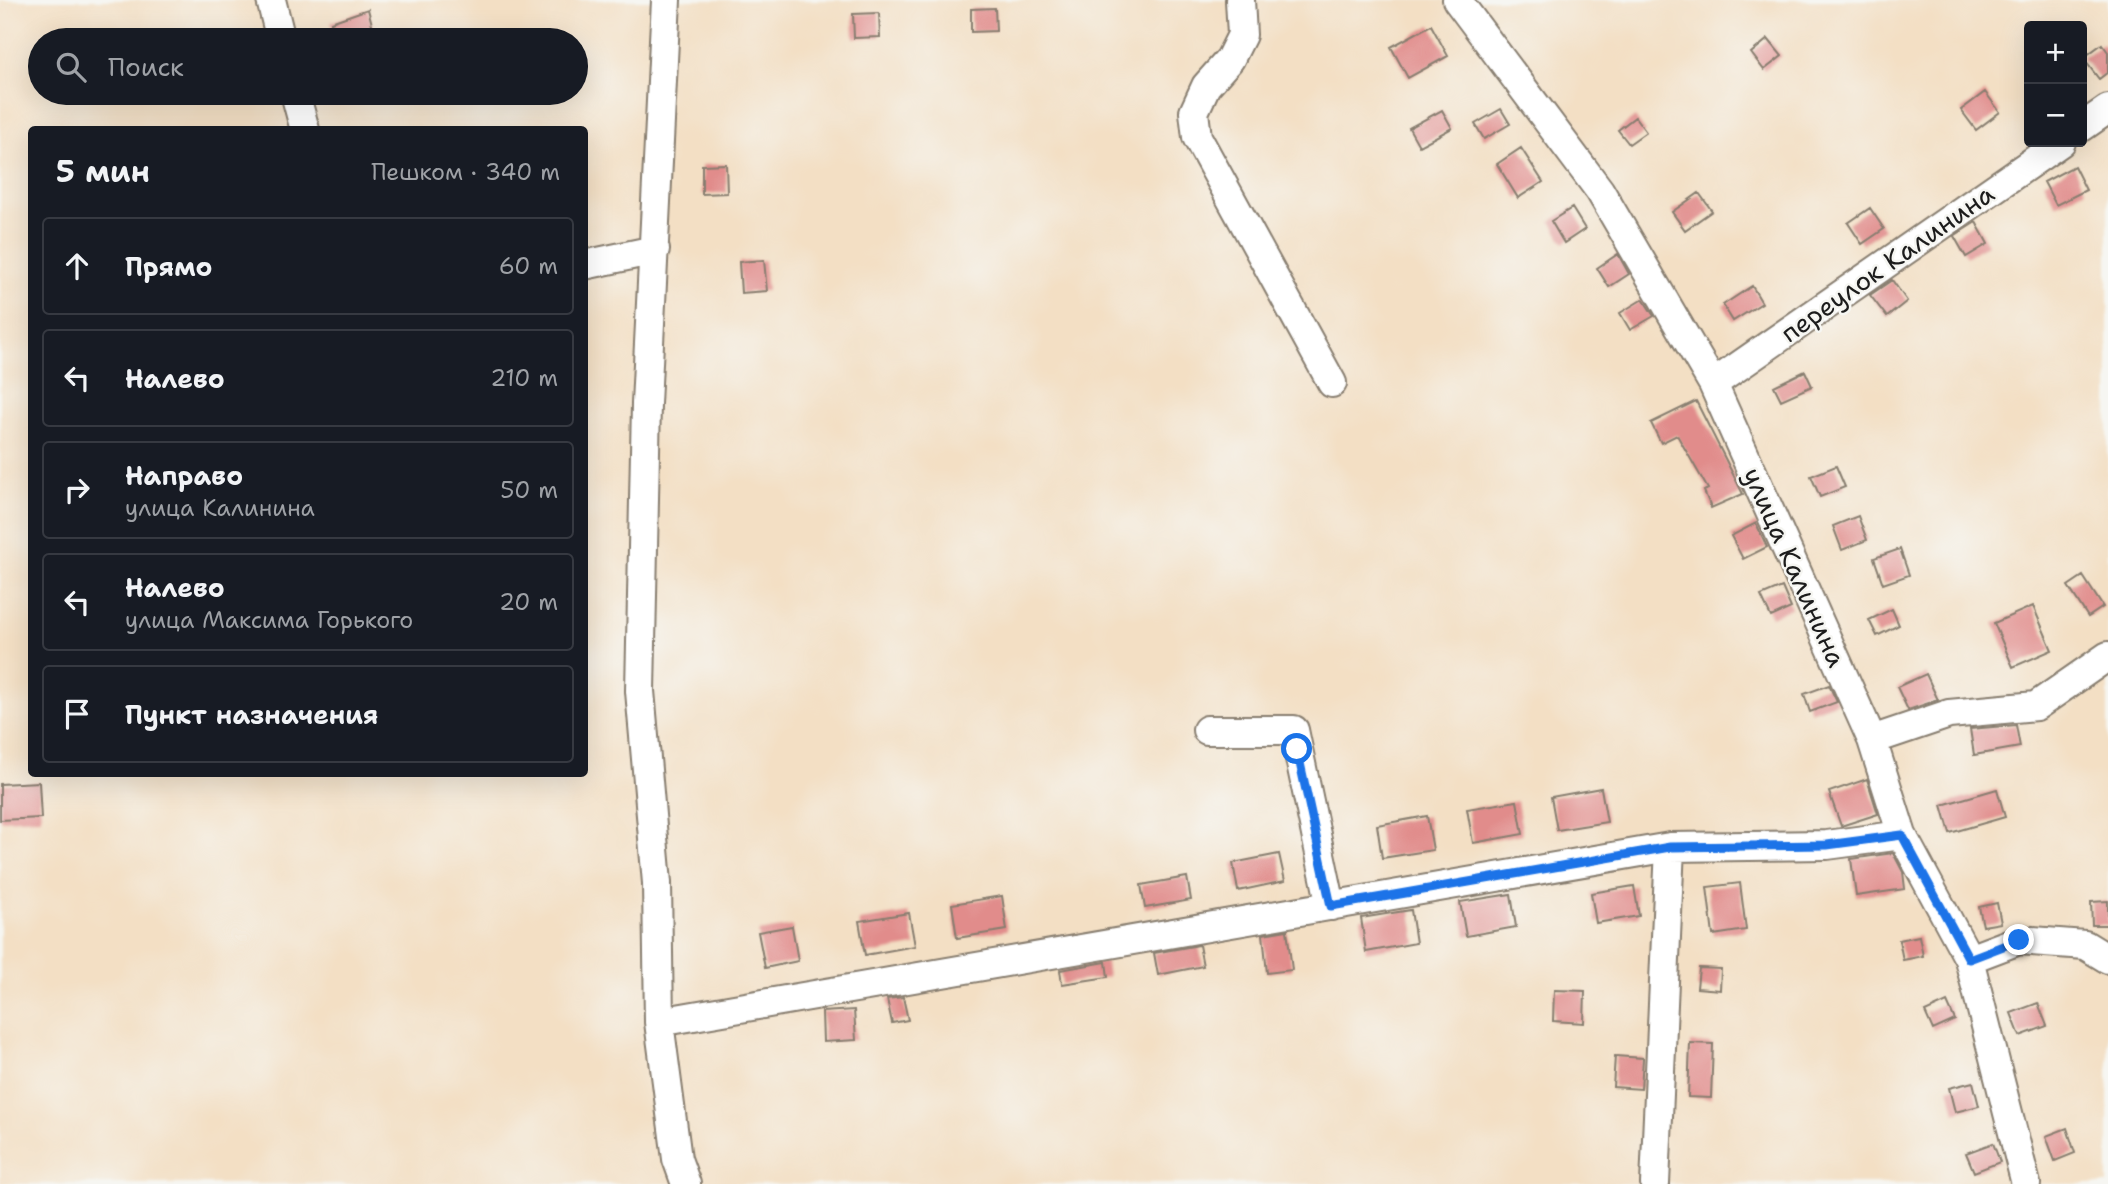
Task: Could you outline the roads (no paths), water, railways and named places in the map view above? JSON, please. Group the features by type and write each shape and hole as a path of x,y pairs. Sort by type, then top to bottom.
{"street":[{"path":"271,0 278,28"},
{"path":"666,0 646,404 640,691 657,883 659,1022 677,1159 686,1184"},
{"path":"1240,0 1242,35 1230,58 1206,86 1194,112 1196,137 1332,383"},
{"name":"улица Калинина","path":"1457,0 1600,191 1713,384 1872,740 1902,835 1969,959 2025,1184"},
{"path":"298,105 304,126"},
{"path":"2087,124 2108,109"},
{"name":"переулок Калинина","path":"1713,384 2054,147"},
{"path":"588,264 655,250"},
{"path":"1872,740 1949,714 2036,706 2108,656"},
{"path":"1207,730 1294,730 1331,906"},
{"path":"659,1022 1670,847 1827,845 1902,835"},
{"path":"1655,1184 1670,847"},
{"path":"1969,959 2019,940 2085,945 2108,959"}]}
